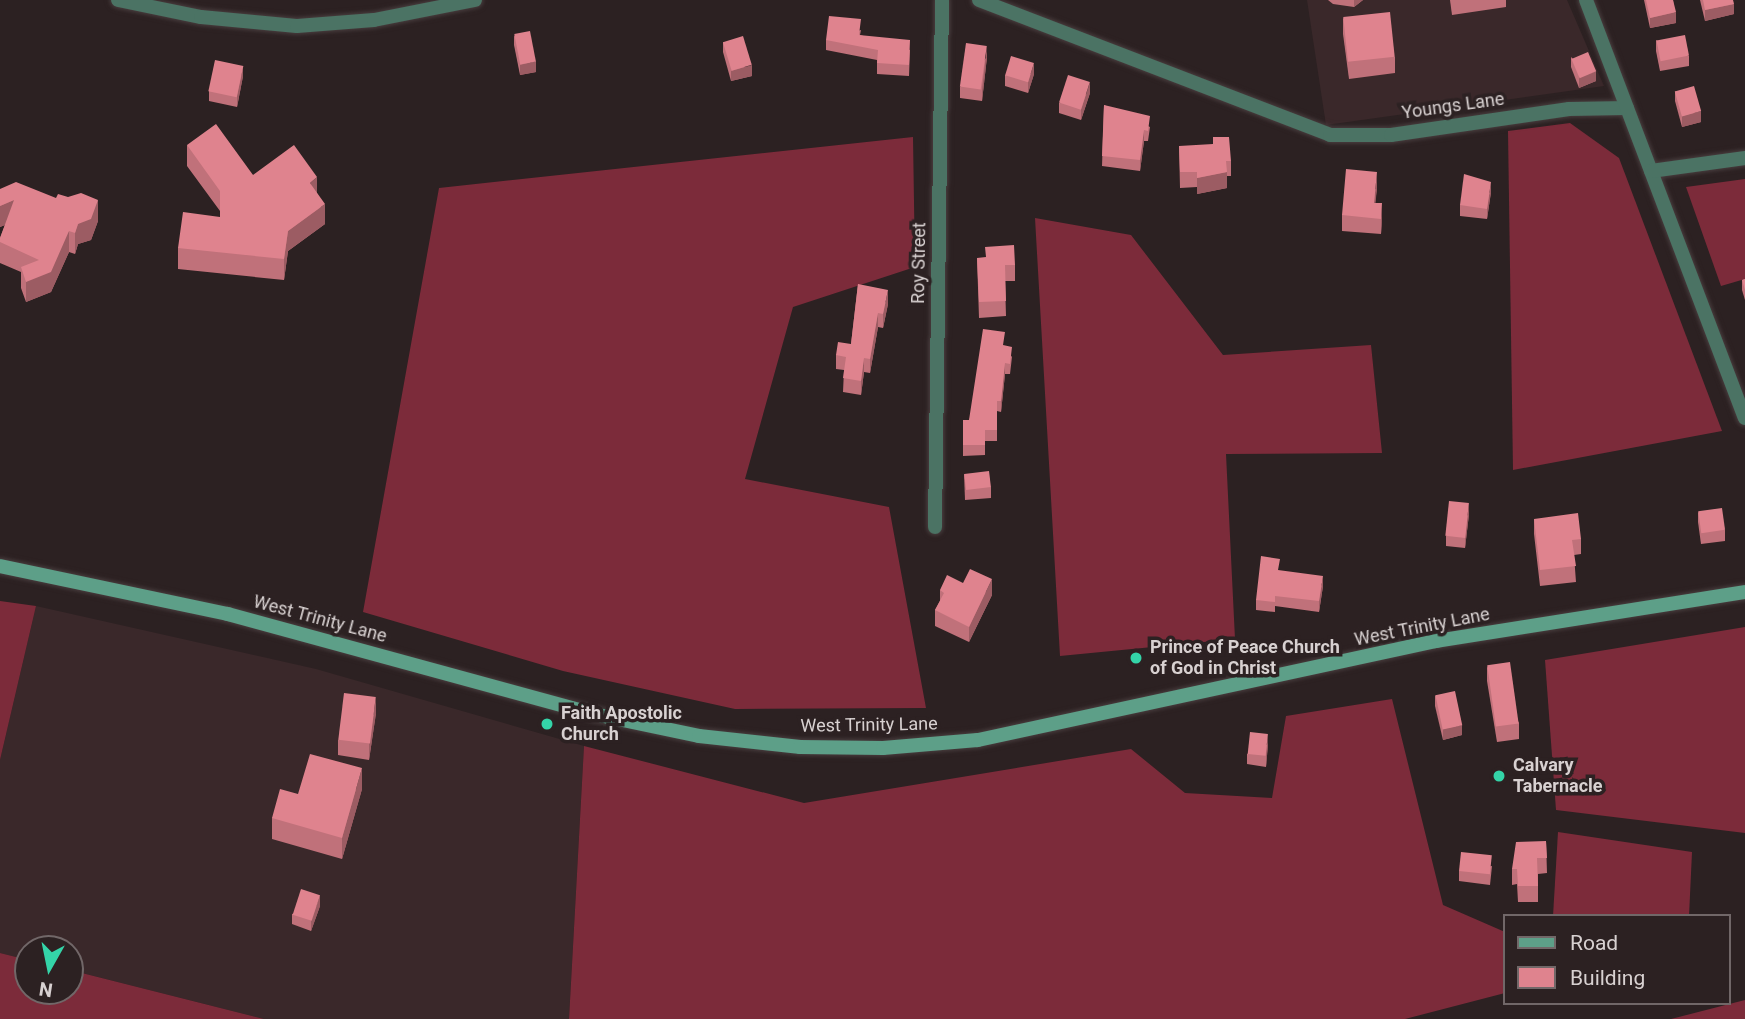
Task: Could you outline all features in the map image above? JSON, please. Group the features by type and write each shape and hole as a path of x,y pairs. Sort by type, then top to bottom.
{"main road":[{"name":"West Trinity Lane","path":"0,566 228,614 594,714 699,736 800,747 883,748 978,740 1436,641 1745,592"}],"street":[{"path":"118,0 201,17 297,26 374,20 475,0"},
{"name":"Roy Street","path":"935,527 942,0"},
{"name":"Youngs Lane","path":"979,0 1330,135 1391,135 1569,109 1627,108"},
{"path":"1586,0 1745,418"},
{"path":"1651,171 1745,158"}],"shaded area":[{"path":"1307,0 1567,0 1604,86 1326,125"},
{"path":"1570,123 1619,158 1722,431 1513,470 1508,131"},
{"path":"913,137 915,267 793,307 745,479 889,507 926,708 735,709 563,671 363,612 439,188"},
{"path":"1745,179 1745,279 1721,286 1686,187"},
{"path":"1035,218 1131,235 1223,355 1371,345 1382,453 1226,454 1235,639 1060,656"},
{"path":"0,601 36,606 0,760"},
{"path":"36,606 316,669 584,746 569,1019 264,1019 84,974 84,935 14,935 14,956 0,953 0,760"},
{"path":"1745,627 1745,833 1556,810 1545,660"},
{"path":"1392,699 1443,905 1504,932 1504,993 1405,1019 569,1019 584,746 804,803 1131,749 1185,793 1272,798 1286,716"},
{"path":"1558,832 1692,852 1689,914 1553,914"},
{"path":"0,953 14,956 14,1005 84,1005 84,974 264,1019 0,1019"},
{"path":"1745,1000 1745,1019 1671,1019 1731,1005"}],"building":[{"path":"1646,0 1673,0 1676,12 1650,18"},
{"path":"1703,0 1733,0 1734,4 1705,10"},
{"path":"1390,12 1395,57 1348,62 1343,17"},
{"path":"829,16 861,19 859,35 910,40 909,65 877,63 878,50 826,40"},
{"path":"530,31 536,61 520,64 514,34"},
{"path":"1685,35 1689,56 1661,61 1657,41"},
{"path":"743,36 752,65 732,71 723,42"},
{"path":"966,43 987,46 981,89 960,87"},
{"path":"1588,52 1596,71 1580,78 1571,59"},
{"path":"1011,56 1034,63 1028,82 1005,75"},
{"path":"215,60 243,66 237,97 208,91"},
{"path":"1068,75 1090,82 1081,110 1059,103"},
{"path":"1694,86 1701,111 1682,117 1675,92"},
{"path":"1104,105 1150,116 1148,131 1144,130 1140,160 1102,156"},
{"path":"216,124 253,175 294,145 317,177 310,183 325,204 288,231 284,259 178,248 183,212 220,217 220,191 187,145"},
{"path":"1213,137 1229,137 1231,161 1226,161 1227,172 1197,178 1197,172 1180,172 1179,146 1213,144"},
{"path":"1346,169 1377,172 1374,203 1382,203 1381,219 1342,215"},
{"path":"1464,174 1491,182 1487,209 1460,205"},
{"path":"16,182 56,198 58,194 68,197 81,193 98,200 91,219 78,224 75,233 69,231 51,272 26,282 21,267 39,260 0,242 14,200 0,206 0,189"},
{"path":"1014,245 1015,265 1005,265 1006,301 979,302 977,258 986,257 985,247"},
{"path":"858,284 888,290 883,314 878,313 870,359 864,358 861,381 843,378 846,357 836,355 838,342 851,344"},
{"path":"983,329 1005,332 1003,345 1012,347 1010,364 1005,363 1001,401 997,401 997,430 985,430 985,445 963,445 963,420 969,420"},
{"path":"989,471 991,487 966,490 964,474"},
{"path":"1449,501 1469,503 1465,538 1445,536"},
{"path":"1722,508 1725,530 1701,533 1698,511"},
{"path":"1578,513 1581,539 1572,540 1576,566 1540,570 1534,519"},
{"path":"1261,556 1280,559 1278,570 1323,576 1319,601 1275,596 1275,602 1256,600"},
{"path":"970,569 992,579 969,627 935,610 944,593 940,590 947,575 963,583"},
{"path":"1510,662 1519,723 1496,727 1487,665"},
{"path":"1455,691 1462,725 1443,729 1435,695"},
{"path":"344,693 376,697 370,744 338,740"},
{"path":"1250,732 1268,734 1266,756 1248,754"},
{"path":"310,754 362,768 342,838 272,818 280,789 298,794"},
{"path":"1546,841 1547,858 1537,858 1538,886 1518,886 1517,869 1512,869 1516,842"},
{"path":"1461,852 1492,855 1490,874 1459,871"},
{"path":"301,889 320,895 312,921 293,915"}],"place":[{"name":"Prince of Peace Church of God in Christ","path":"1136,658"},
{"name":"Faith Apostolic Church","path":"547,724"},
{"name":"Calvary Tabernacle","path":"1499,776"}]}
